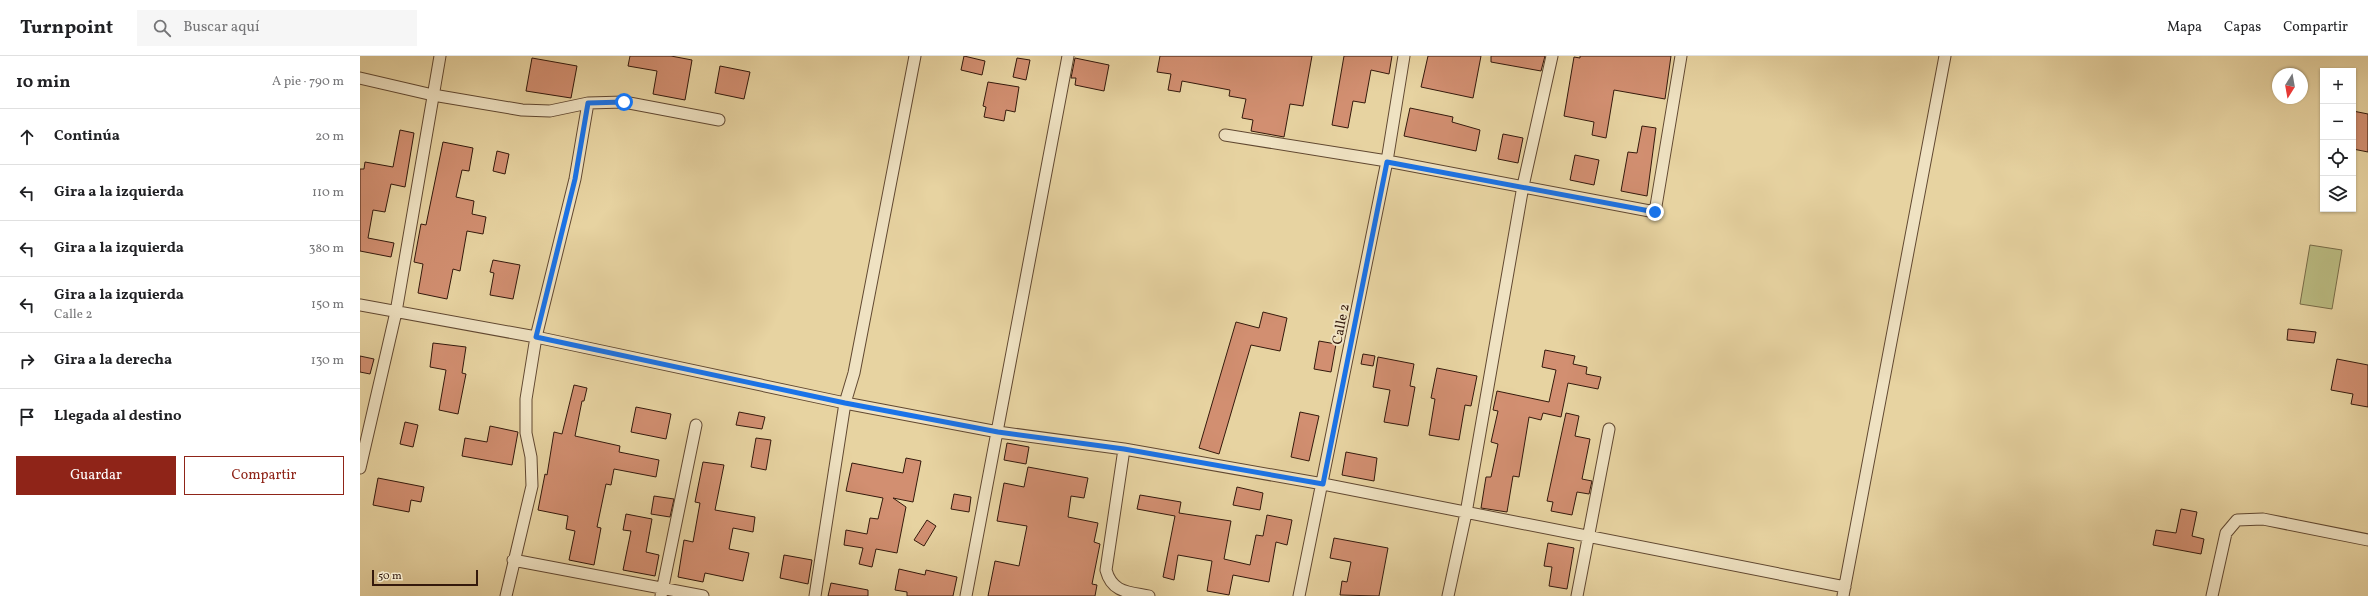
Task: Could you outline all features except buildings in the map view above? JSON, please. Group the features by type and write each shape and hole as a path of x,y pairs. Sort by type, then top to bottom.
{"street":[{"path":"360,468 396,312 440,56"},
{"path":"815,596 845,403 854,373 914,56"},
{"path":"966,596 1068,56"},
{"name":"Calle 2","path":"1299,596 1323,484 1387,162 1404,56"},
{"path":"1448,596 1466,512 1523,186 1552,56"},
{"path":"1225,135 1523,186 1655,212 1681,56"},
{"path":"360,305 536,337 845,403 998,432 1124,449 1323,484 1466,512 1844,591 1945,56"},
{"path":"360,78 433,95 522,110 550,111 588,103 624,102 720,120"},
{"path":"506,596 513,560 532,486 531,456 526,433 526,399 536,337 575,179 588,103"},
{"path":"662,592 696,425"},
{"path":"1577,596 1590,538 1609,429"},
{"path":"1124,449 1106,570 1109,582 1119,590 1149,596"},
{"path":"2212,596 2226,533 2237,520 2263,518 2368,540"},
{"path":"513,560 662,592 703,596"}],"green space":[{"path":"2310,245 2342,250 2332,309 2300,304"}],"route":[{"path":"624,102 588,103 575,179 549,279 536,337 845,403 998,432 1124,449 1323,484 1387,162 1523,186 1655,212"}]}
